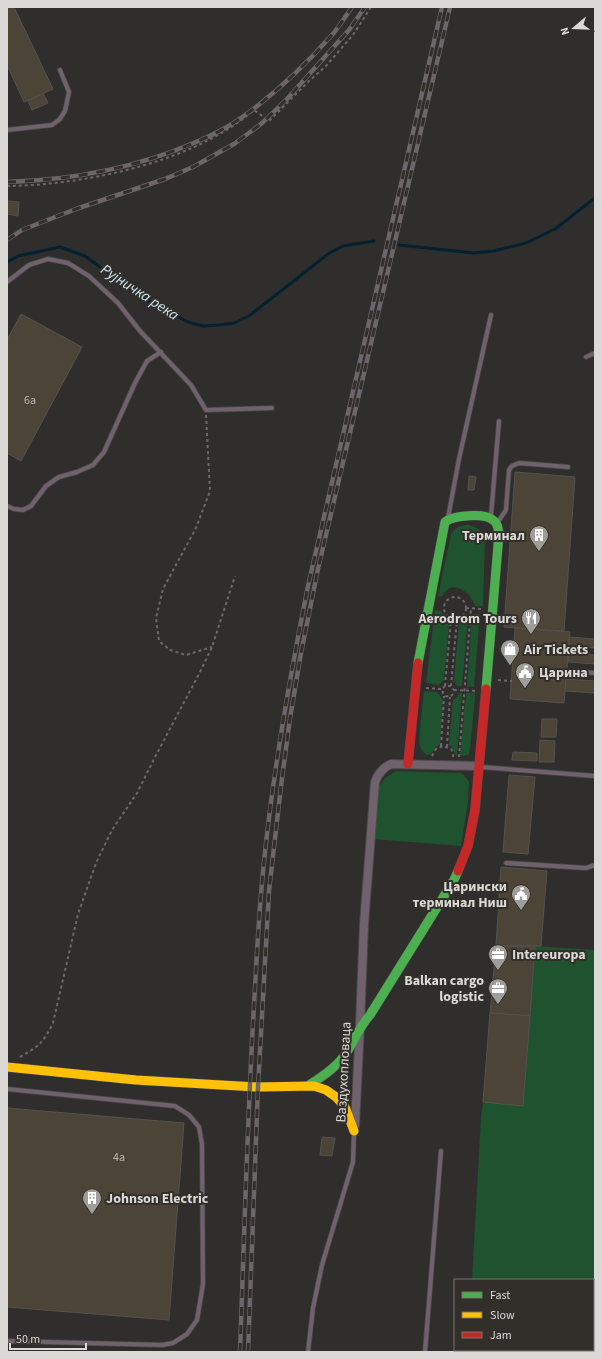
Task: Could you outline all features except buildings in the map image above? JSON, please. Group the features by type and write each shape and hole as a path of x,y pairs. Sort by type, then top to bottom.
{"street":[{"path":"309,1085 328,1073 350,1047 360,1025 370,1015 460,868 471,836 479,766 498,534 494,521 456,516 448,518 445,522 417,667 408,764"},
{"name":"Ваздухопловаца","path":"354,1131 364,924 374,782 378,773 390,764 479,766"},
{"name":"Ваздухопловаца","path":"7,1067 136,1080 258,1087 309,1085 326,1090 336,1097 345,1107 354,1131"}],"lane":[{"path":"7,130 52,125 60,119 65,111 68,92 60,70"},
{"path":"7,282 29,265 48,259 68,263 89,276 118,303 140,331 191,385 206,410 272,408"},
{"path":"448,518 459,459 491,315"},
{"path":"7,506 14,510 23,510 31,506 46,486 58,476 77,472 94,465 104,452 135,382 147,361 161,352"},
{"path":"586,357 595,353"},
{"path":"494,521 499,421"},
{"path":"494,521 506,510 509,470 512,466 519,463 568,467"},
{"path":"569,671 595,673"},
{"path":"479,766 595,776"},
{"path":"506,863 586,868 595,865"},
{"path":"7,1089 175,1106 189,1115 199,1127 202,1144 203,1268 203,1284 197,1320 187,1334 173,1343 162,1345 7,1341"},
{"path":"308,1352 313,1308 322,1265 353,1162 354,1131"},
{"path":"425,1352 441,1151"}],"path":[{"path":"7,186 30,186 68,182 115,173 153,162 198,146 225,132 242,121 254,110 269,121 325,67 353,34 371,7"},
{"path":"206,410 210,491 196,528 162,589 156,618 159,641 170,650 186,655 212,647"},
{"path":"18,1058 35,1048 46,1038 53,1023 78,914 96,863 112,830 137,793 212,647 234,576"},
{"path":"450,598 458,598 464,602 466,608 464,616 457,619 451,619 446,614 444,607 447,600 450,598"},
{"path":"466,608 484,610"},
{"path":"459,758 471,609"},
{"path":"442,689 445,686 451,619"},
{"path":"454,690 451,686 457,619"},
{"path":"500,650 514,651"},
{"path":"498,680 512,681"},
{"path":"445,686 451,686"},
{"path":"422,687 442,689"},
{"path":"441,746 444,695 442,689"},
{"path":"454,690 477,691"},
{"path":"447,747 450,697 454,690"},
{"path":"444,695 450,697"},
{"path":"432,757 436,749 441,746 447,747 453,752 453,758"}],"green space":[{"path":"469,525 479,530 485,539 483,606 475,606 473,601 465,592 455,587 446,591 442,597 438,596 451,534 459,527"},
{"path":"435,610 441,611 449,623 444,680 439,685 426,683"},
{"path":"472,614 480,614 474,687 467,687"},
{"path":"467,617 462,686 457,686 454,681 459,622"},
{"path":"424,691 437,692 443,700 440,744 431,755 424,753 420,746 420,728"},
{"path":"459,693 462,693 457,755 455,755 452,747 449,745 453,700"},
{"path":"466,693 475,693 475,697 470,749 469,754 464,756 460,755"},
{"path":"396,771 460,773 464,775 469,782 468,802 461,846 373,839 378,788 385,778"},
{"path":"535,946 595,950 595,1352 468,1352 594,1351 594,1279 472,1279 483,1102 523,1105"}],"waterway":[{"name":"Рујничка река","path":"399,245 474,253 494,251 526,243 555,229 595,198"},
{"name":"Рујничка река","path":"7,262 18,256 60,247 85,256 143,298 188,322 203,326 234,323 249,316 328,254 343,246 374,241"}],"railway":[{"path":"7,182 56,179 127,166 173,151 217,133 248,113 286,82 331,36 352,7"},
{"path":"7,240 22,230 76,209 165,179 193,167 234,144 261,124 287,99 349,30 365,7"},
{"path":"240,1352 249,1105 257,948 263,872 276,764 294,657 308,586 442,7"},
{"path":"248,1352 258,1087 269,891 290,718 318,569 450,7"}],"traffic: fast":[{"path":"418,663 445,522 462,516 483,516 489,518 498,526 499,534 486,689"},
{"path":"309,1085 332,1069 342,1059 454,880 458,871"}],"traffic: slow":[{"path":"7,1067 136,1080 258,1087 314,1086 326,1090 336,1097 345,1107 354,1131"}],"traffic: jam":[{"path":"408,764 418,663"},
{"path":"458,871 468,846 475,810 486,689"}],"place":[{"name":"Терминал","path":"539,552"},
{"name":"Aerodrom Tours","path":"531,635"},
{"name":"Air Tickets","path":"510,666"},
{"name":"Царина","path":"525,689"},
{"name":"Царински терминал Ниш","path":"521,911"},
{"name":"Intereuropa","path":"498,971"},
{"name":"Balkan cargo logistic","path":"498,1005"},
{"name":"Johnson Electric","path":"92,1215"}]}
